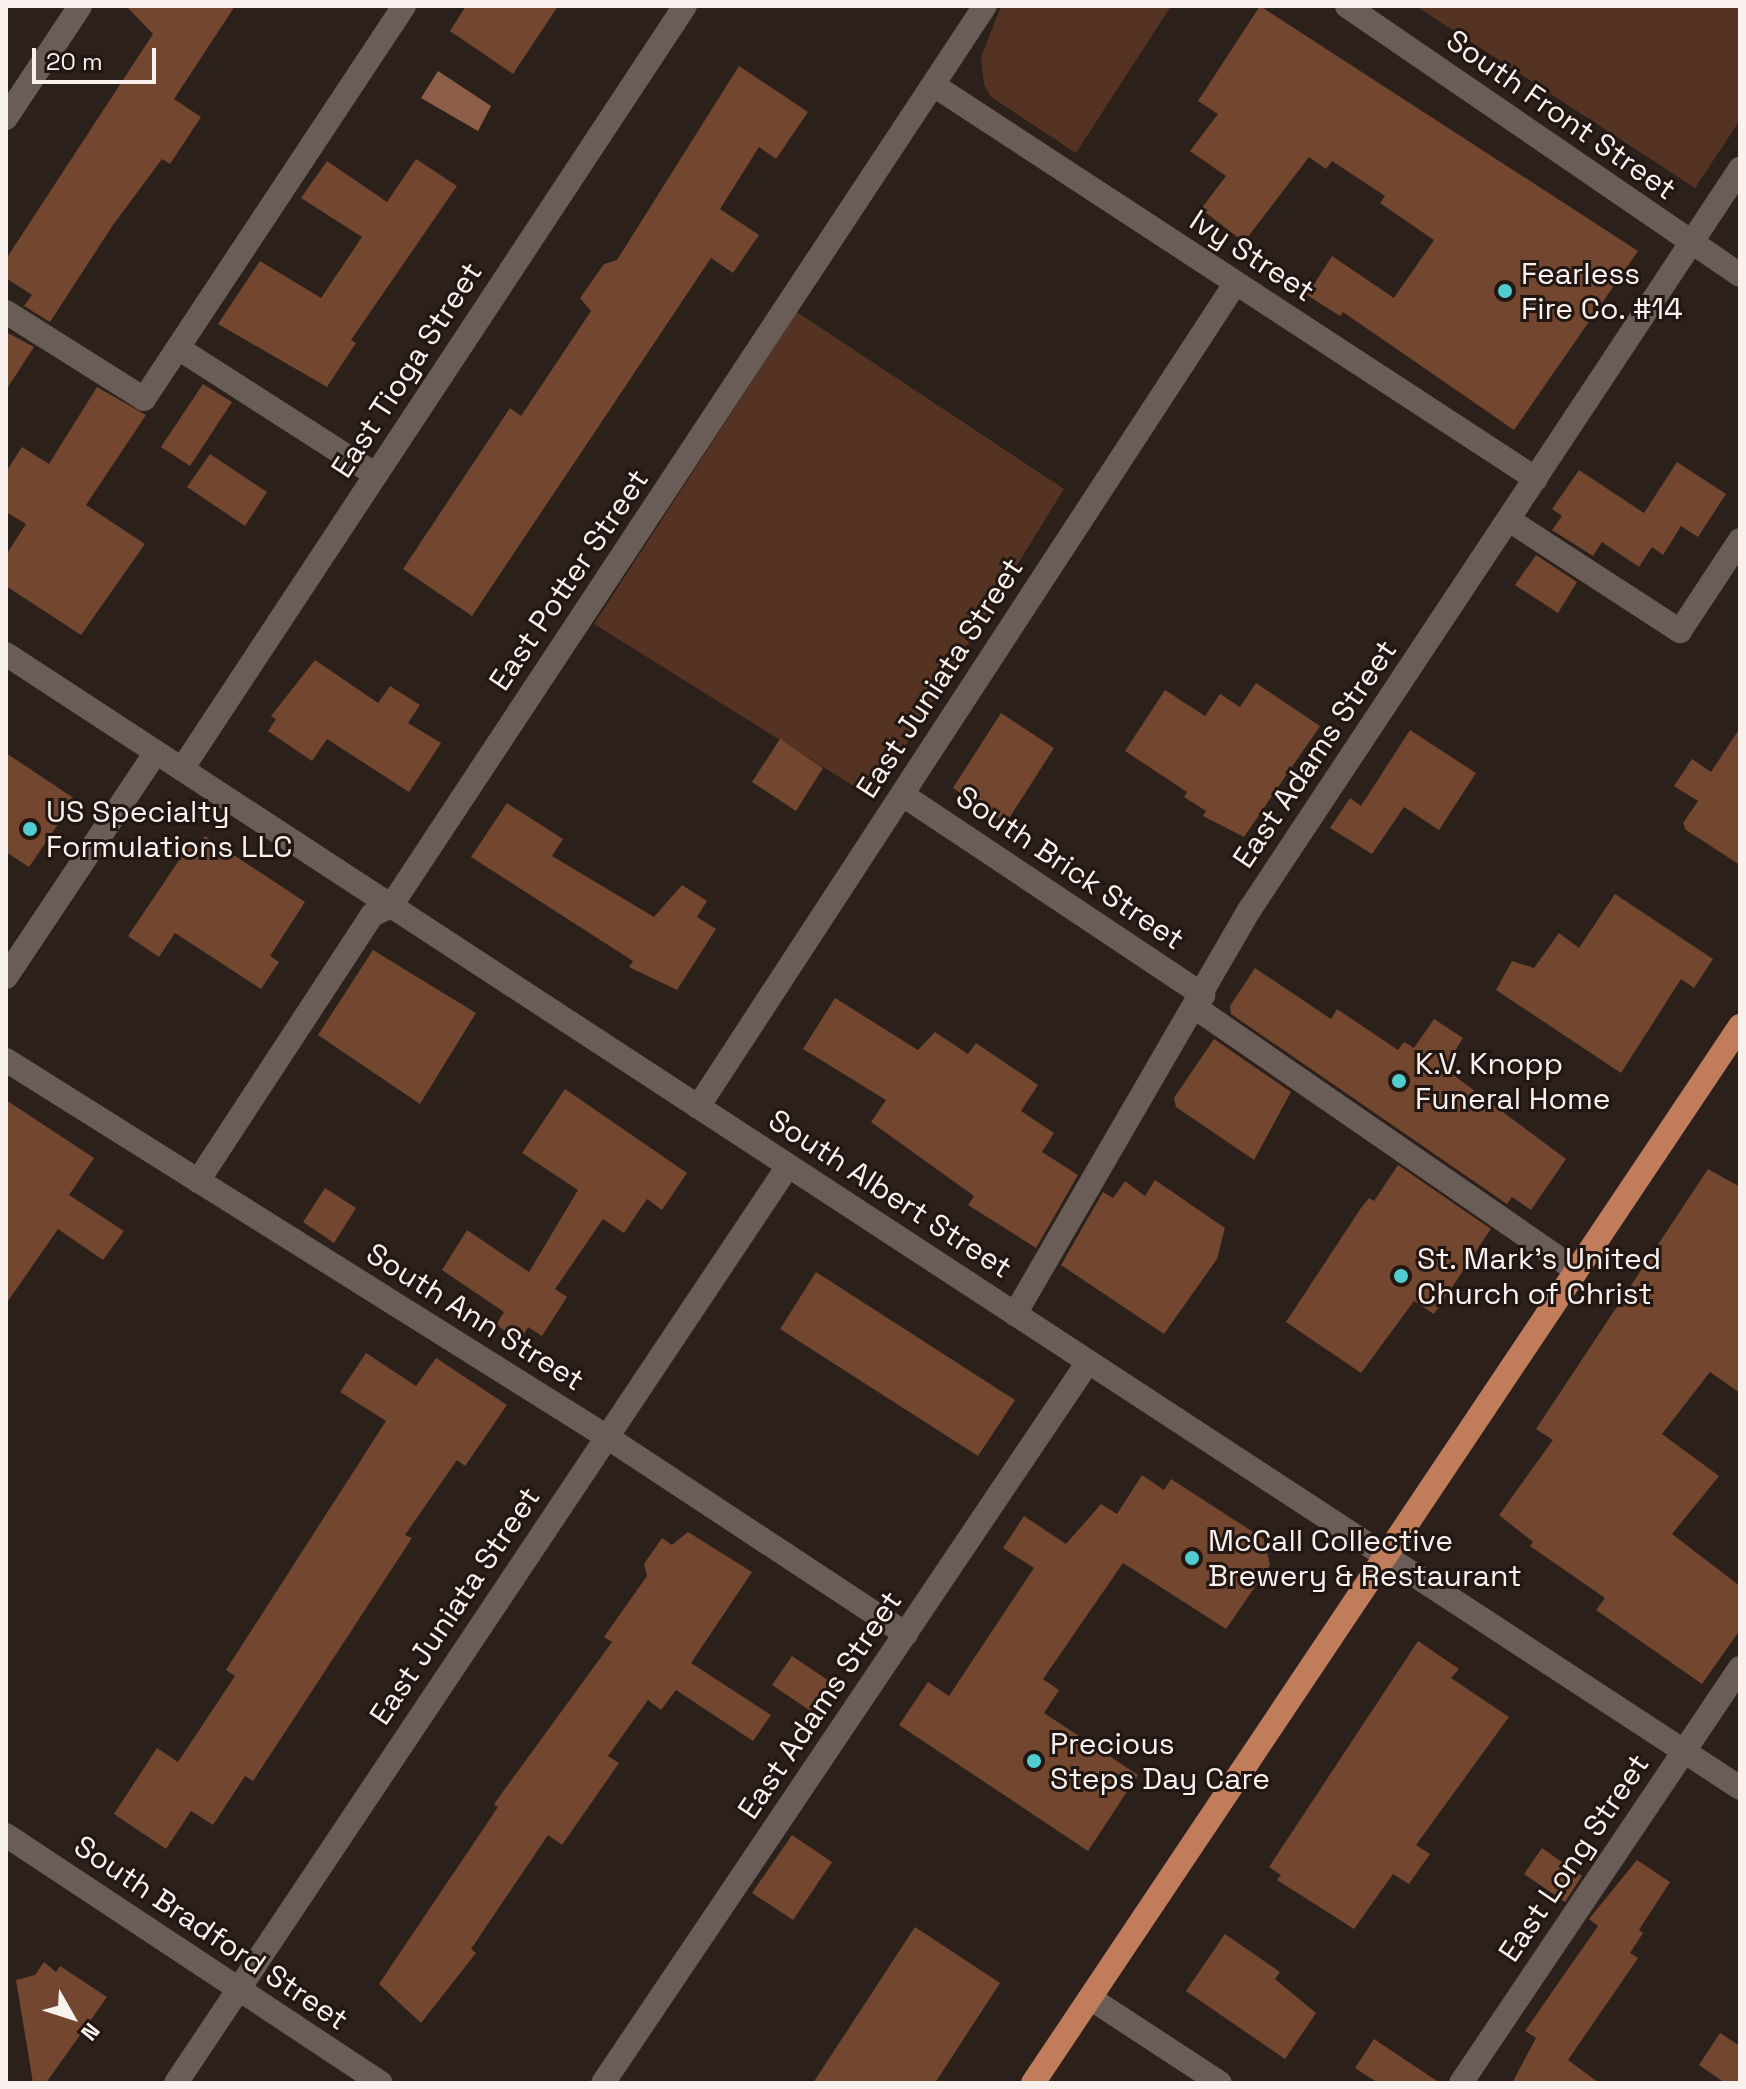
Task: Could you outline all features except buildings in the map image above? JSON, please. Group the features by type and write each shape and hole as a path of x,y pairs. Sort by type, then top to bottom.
{"main road":[{"path":"1033,2083 1740,1026"}],"street":[{"path":"6,118 80,6"},
{"path":"6,312 144,399 404,6"},
{"name":"East Tioga Street","path":"182,769 685,6"},
{"name":"East Potter Street","path":"198,1181 372,915 391,906 985,6"},
{"name":"South Front Street","path":"1347,6 1740,275"},
{"name":"Ivy Street","path":"935,86 1536,479"},
{"name":"East Adams Street","path":"1015,1314 1250,909 1740,169"},
{"name":"East Juniata Street","path":"698,1107 1235,284"},
{"path":"178,348 376,475"},
{"path":"1509,520 1680,631 1740,540"},
{"name":"South Albert Street","path":"6,654 1740,1788"},
{"path":"6,977 156,752"},
{"name":"South Brick Street","path":"903,795 1576,1270"},
{"name":"South Ann Street","path":"6,1060 607,1437 906,1634"},
{"name":"East Juniata Street","path":"176,2083 788,1166"},
{"name":"East Adams Street","path":"603,2083 1088,1362"},
{"name":"East Long Street","path":"1461,2083 1740,1668"},
{"name":"South Bradford Street","path":"6,1835 380,2083"},
{"path":"1090,1998 1220,2083"}],"shaded area":[{"path":"1001,6 1171,6 1076,153 991,97 984,84 981,57"},
{"path":"1416,6 1740,6 1740,120 1695,188"},
{"path":"438,71 491,106 478,131 421,98"},
{"path":"797,312 1064,489 873,798 594,624"}],"place":[{"name":"Fearless Fire Co. #14","path":"1505,291"},
{"name":"US Specialty Formulations LLC","path":"30,829"},
{"name":"K.V. Knopp Funeral Home","path":"1399,1081"},
{"name":"St. Mark's United Church of Christ","path":"1401,1276"},
{"name":"McCall Collective Brewery & Restaurant","path":"1192,1558"},
{"name":"Precious Steps Day Care","path":"1034,1761"}]}
